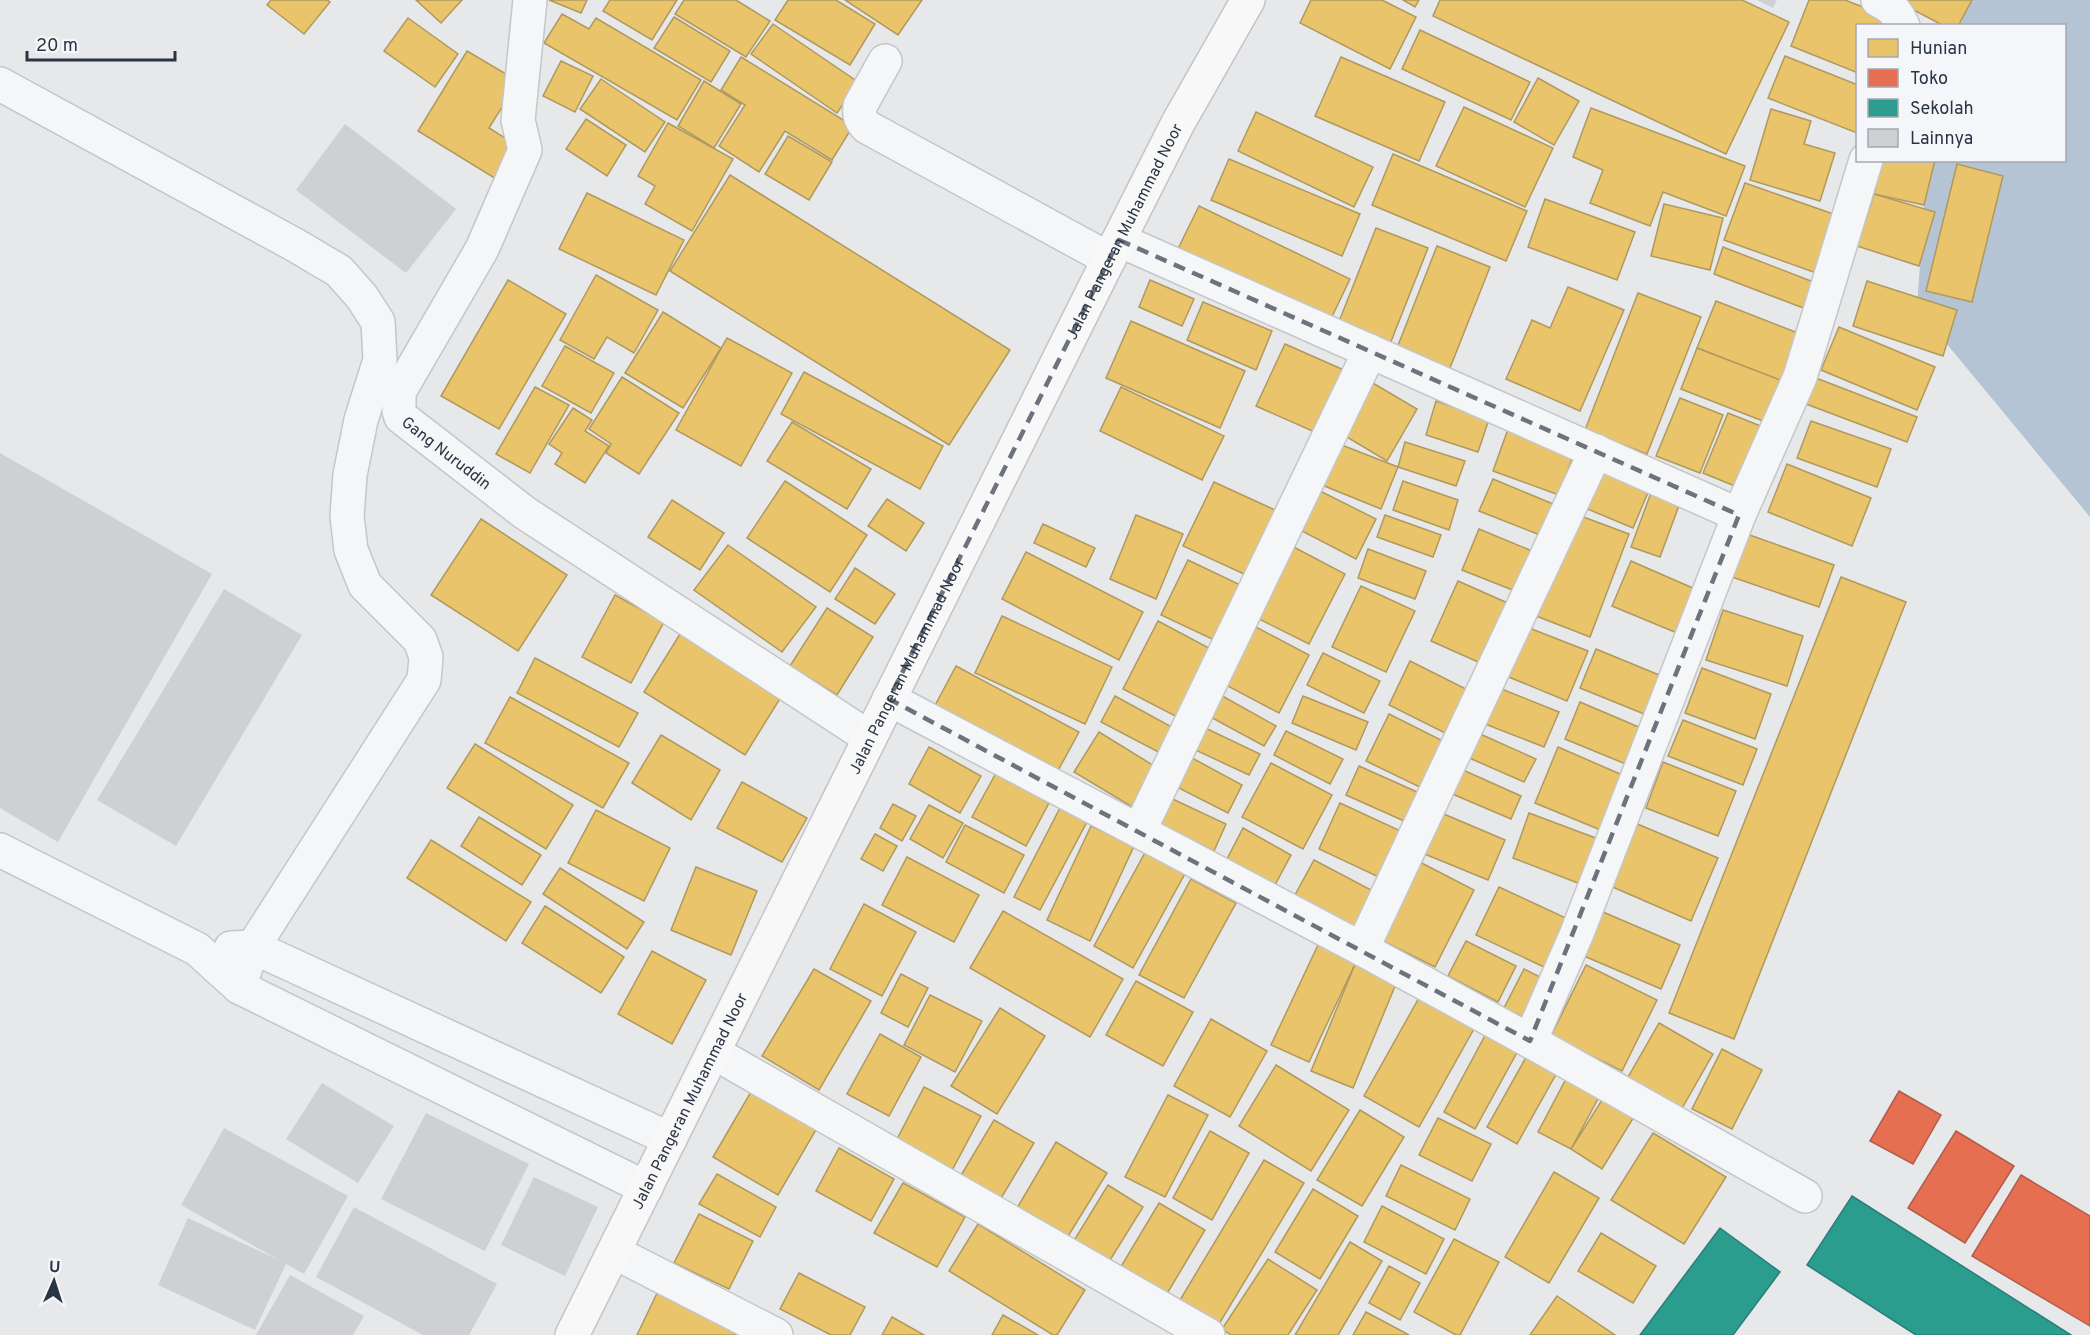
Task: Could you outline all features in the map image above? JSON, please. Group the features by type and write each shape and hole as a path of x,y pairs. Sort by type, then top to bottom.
{"main road":[{"name":"Jalan Pangeran Muhammad Noor","path":"572,1335 1114,249 1178,123 1248,0"}],"street":[{"name":"Gang Nuruddin","path":"530,0 518,120 525,150 482,249 399,392 401,417 525,513 870,738"},
{"path":"1878,0 1891,6 1899,15 1902,24"},
{"path":"885,61 860,106 859,114 867,127 1114,249 1370,351 1739,515"},
{"path":"0,84 339,272 362,297 378,322 380,360 361,420 350,475 347,516 351,550 365,585 420,640 426,657 424,680 253,947 239,987"},
{"path":"1530,1041 1577,933 1739,515 1800,377 1865,162"},
{"path":"1139,831 1370,351"},
{"path":"1362,949 1596,451"},
{"path":"889,699 1362,949 1805,1197"},
{"path":"0,850 197,949 239,987 646,1188"},
{"path":"197,949 253,947 670,1139"},
{"path":"713,1052 1208,1335"},
{"path":"614,1252 776,1335"}],"highlighted area":[{"path":"1119,240 1739,515 1530,1041 889,699"}],"water":[{"path":"1962,0 2090,0 2090,517 1917,308 1928,162 2066,162 2066,24 1956,24"}],"building: Hunian":[{"path":"271,0 327,0 330,2 304,34 267,5"},
{"path":"416,0 462,0 441,23"},
{"path":"549,0 587,0 581,13"},
{"path":"610,0 677,0 652,40 603,11"},
{"path":"684,0 736,0 770,21 746,57 675,14"},
{"path":"788,0 836,0 875,24 850,65 775,20"},
{"path":"845,0 922,0 898,35"},
{"path":"1311,0 1382,0 1416,17 1390,69 1300,23"},
{"path":"1403,0 1419,0 1415,7"},
{"path":"1440,0 1742,0 1789,22 1726,154 1433,16"},
{"path":"1809,0 1845,0 1886,16 1883,24 1856,24 1856,72 1791,46"},
{"path":"1895,0 1972,0 1959,24 1940,24"},
{"path":"562,14 589,29 596,18 701,80 677,120 544,43"},
{"path":"674,17 730,51 711,82 654,48"},
{"path":"408,18 458,54 435,87 384,51"},
{"path":"773,24 858,82 837,113 751,54"},
{"path":"1420,30 1530,82 1511,120 1402,69"},
{"path":"467,51 518,81 489,128 521,148 501,182 418,131"},
{"path":"1785,56 1856,84 1856,133 1768,98"},
{"path":"741,57 853,126 832,160 785,131 759,172 719,146 745,105 721,90"},
{"path":"1341,57 1445,102 1419,161 1315,116"},
{"path":"561,61 593,76 575,112 543,96"},
{"path":"1538,78 1579,101 1554,145 1514,122"},
{"path":"601,79 665,122 645,152 580,109"},
{"path":"704,81 741,104 714,148 678,126"},
{"path":"1464,107 1553,148 1525,207 1436,166"},
{"path":"1591,108 1745,166 1726,216 1663,192 1650,226 1590,203 1603,170 1573,157"},
{"path":"1771,109 1811,121 1804,144 1835,153 1820,201 1750,180"},
{"path":"1256,112 1373,167 1354,207 1238,151"},
{"path":"586,119 626,145 607,176 566,149"},
{"path":"668,123 733,159 692,231 645,204 655,186 638,176"},
{"path":"788,136 832,162 809,200 765,174"},
{"path":"1393,154 1527,211 1506,261 1372,205"},
{"path":"1229,159 1360,214 1342,256 1211,200"},
{"path":"1882,162 1935,162 1924,205 1874,194"},
{"path":"1957,164 2003,176 1972,302 1926,291"},
{"path":"730,175 1010,350 949,445 670,271"},
{"path":"1745,183 1839,216 1819,274 1724,240"},
{"path":"587,193 684,240 656,295 559,249"},
{"path":"1874,194 1935,212 1919,266 1857,246"},
{"path":"1545,199 1635,232 1617,280 1528,247"},
{"path":"1664,204 1723,218 1710,270 1651,256"},
{"path":"1199,206 1350,279 1327,327 1176,253"},
{"path":"1376,228 1428,248 1388,349 1336,329"},
{"path":"1437,246 1490,267 1448,373 1395,353"},
{"path":"1723,247 1816,283 1806,309 1714,274"},
{"path":"596,275 658,310 634,353 607,337 594,359 560,340"},
{"path":"508,280 566,314 499,429 441,396"},
{"path":"1150,280 1194,299 1182,326 1139,307"},
{"path":"1867,281 1957,310 1943,356 1853,326"},
{"path":"1568,287 1624,310 1580,411 1506,379 1532,320 1550,328"},
{"path":"1638,293 1701,317 1647,454 1585,430"},
{"path":"1716,301 1803,335 1785,382 1697,348"},
{"path":"1203,302 1272,331 1256,370 1187,340"},
{"path":"663,312 721,348 683,408 625,373"},
{"path":"1131,321 1245,371 1220,428 1106,378"},
{"path":"1839,327 1935,367 1917,410 1821,370"},
{"path":"727,338 792,373 741,466 676,430"},
{"path":"1285,344 1346,371 1317,433 1256,406"},
{"path":"565,346 614,373 591,413 542,386"},
{"path":"1697,348 1785,382 1768,423 1681,389"},
{"path":"804,372 943,446 920,489 781,414"},
{"path":"622,377 679,413 639,474 606,453 611,444 589,429"},
{"path":"1816,378 1917,417 1907,442 1806,404"},
{"path":"1366,379 1417,409 1387,461 1335,430"},
{"path":"535,387 569,405 530,473 496,454"},
{"path":"1121,387 1224,436 1202,480 1100,431"},
{"path":"1680,398 1723,415 1700,473 1656,456"},
{"path":"1436,401 1489,419 1478,452 1426,435"},
{"path":"573,408 592,420 585,431 609,446 585,483 555,464 562,453 549,444"},
{"path":"1728,413 1773,431 1747,491 1703,473"},
{"path":"1811,421 1891,449 1877,487 1797,458"},
{"path":"792,422 871,469 847,509 767,461"},
{"path":"1508,429 1574,453 1559,495 1493,471"},
{"path":"1334,442 1398,467 1381,509 1317,483"},
{"path":"1405,442 1465,461 1456,486 1398,467"},
{"path":"1597,460 1652,483 1633,528 1578,505"},
{"path":"1787,464 1871,498 1852,546 1768,512"},
{"path":"1493,479 1553,504 1540,535 1479,511"},
{"path":"785,481 867,535 830,592 747,538"},
{"path":"1403,481 1458,500 1449,530 1393,510"},
{"path":"1214,482 1288,516 1257,580 1183,546"},
{"path":"1316,489 1376,519 1356,559 1296,528"},
{"path":"1652,490 1681,500 1660,557 1631,547"},
{"path":"887,499 924,523 906,551 868,526"},
{"path":"672,500 724,533 700,570 648,537"},
{"path":"1570,512 1629,534 1590,637 1531,614"},
{"path":"1136,515 1183,534 1156,599 1110,579"},
{"path":"1385,515 1441,535 1433,557 1377,537"},
{"path":"481,519 567,575 518,651 431,595"},
{"path":"1043,524 1095,548 1086,567 1034,543"},
{"path":"1479,529 1532,551 1515,591 1462,570"},
{"path":"1744,533 1834,565 1819,607 1729,576"},
{"path":"1288,544 1345,574 1309,644 1251,615"},
{"path":"728,545 816,607 782,652 694,590"},
{"path":"1368,549 1426,571 1415,599 1358,578"},
{"path":"1026,552 1143,612 1119,660 1002,599"},
{"path":"1188,560 1253,591 1227,646 1161,615"},
{"path":"1631,561 1695,589 1677,633 1612,606"},
{"path":"855,568 895,594 875,624 835,599"},
{"path":"1841,577 1906,602 1734,1039 1669,1013"},
{"path":"1458,581 1512,605 1485,665 1431,641"},
{"path":"1361,586 1415,611 1386,672 1332,647"},
{"path":"615,595 664,622 631,683 582,657"},
{"path":"827,608 873,637 837,695 790,666"},
{"path":"1723,610 1803,636 1787,686 1706,660"},
{"path":"1002,616 1112,667 1085,724 975,673"},
{"path":"1158,621 1222,655 1187,722 1123,689"},
{"path":"1254,626 1309,655 1279,713 1224,684"},
{"path":"1524,626 1588,651 1567,701 1504,675"},
{"path":"680,634 781,697 745,755 644,692"},
{"path":"1596,649 1664,677 1649,716 1580,688"},
{"path":"1323,653 1380,681 1364,713 1307,685"},
{"path":"535,658 638,713 619,747 517,693"},
{"path":"1410,661 1472,692 1451,736 1389,705"},
{"path":"956,666 1079,732 1054,778 931,713"},
{"path":"1702,668 1771,694 1755,739 1685,713"},
{"path":"1489,684 1559,712 1544,747 1475,720"},
{"path":"1217,693 1276,726 1264,746 1205,714"},
{"path":"1115,696 1179,731 1166,756 1101,722"},
{"path":"1303,696 1368,722 1356,750 1292,723"},
{"path":"510,697 629,763 603,808 485,743"},
{"path":"1580,702 1648,731 1633,767 1565,739"},
{"path":"1389,714 1451,745 1428,791 1366,761"},
{"path":"1683,720 1757,749 1743,785 1668,756"},
{"path":"1199,725 1260,754 1249,775 1189,747"},
{"path":"1469,729 1536,759 1524,782 1458,753"},
{"path":"1286,731 1343,759 1330,784 1274,755"},
{"path":"1099,732 1164,772 1139,811 1074,772"},
{"path":"661,735 720,770 691,820 632,783"},
{"path":"475,744 573,805 546,849 447,788"},
{"path":"929,747 981,776 960,813 909,784"},
{"path":"1558,747 1627,777 1603,831 1535,803"},
{"path":"1181,752 1242,785 1228,813 1165,781"},
{"path":"1663,762 1736,791 1718,836 1646,808"},
{"path":"1271,763 1332,795 1303,849 1242,817"},
{"path":"1359,766 1417,792 1404,821 1346,795"},
{"path":"1454,766 1521,796 1511,819 1443,790"},
{"path":"996,773 1049,803 1026,846 972,817"},
{"path":"742,782 807,818 782,862 717,828"},
{"path":"1162,794 1226,824 1214,851 1150,820"},
{"path":"1340,803 1405,833 1383,879 1319,849"},
{"path":"893,804 916,816 902,841 880,828"},
{"path":"929,805 963,823 943,858 910,839"},
{"path":"1061,806 1088,820 1040,910 1014,897"},
{"path":"1432,809 1505,840 1488,880 1415,850"},
{"path":"596,810 670,848 644,901 568,863"},
{"path":"1529,813 1601,840 1583,885 1513,858"},
{"path":"479,817 541,855 522,885 461,846"},
{"path":"1635,823 1718,858 1691,921 1608,885"},
{"path":"965,825 1024,855 1004,893 946,862"},
{"path":"1091,826 1134,846 1090,941 1047,920"},
{"path":"1243,828 1291,855 1275,885 1227,859"},
{"path":"875,834 897,846 883,871 861,859"},
{"path":"431,840 531,902 506,941 407,878"},
{"path":"1147,849 1187,870 1133,968 1094,946"},
{"path":"907,857 979,895 954,942 882,905"},
{"path":"1410,857 1474,890 1435,967 1371,935"},
{"path":"1314,860 1373,891 1354,927 1295,895"},
{"path":"696,867 757,891 731,955 671,930"},
{"path":"560,868 644,922 627,949 543,894"},
{"path":"1191,879 1236,903 1184,998 1139,975"},
{"path":"1499,887 1568,919 1544,967 1476,935"},
{"path":"864,904 916,932 882,996 830,969"},
{"path":"545,906 624,957 601,993 522,943"},
{"path":"1003,911 1123,979 1090,1037 970,968"},
{"path":"1603,912 1680,945 1661,989 1584,956"},
{"path":"1466,941 1516,966 1498,1002 1448,976"},
{"path":"1318,945 1356,962 1309,1062 1271,1045"},
{"path":"652,951 706,980 672,1044 618,1014"},
{"path":"1356,962 1398,979 1353,1088 1311,1071"},
{"path":"1586,965 1657,1000 1622,1071 1551,1036"},
{"path":"814,969 871,1001 819,1090 762,1056"},
{"path":"1524,969 1546,980 1527,1019 1504,1008"},
{"path":"901,974 928,988 908,1027 881,1013"},
{"path":"1136,981 1193,1012 1163,1066 1106,1035"},
{"path":"930,995 982,1021 955,1072 904,1045"},
{"path":"1420,996 1475,1027 1419,1127 1364,1096"},
{"path":"1000,1008 1045,1036 997,1114 951,1086"},
{"path":"1211,1019 1267,1051 1230,1117 1174,1086"},
{"path":"1659,1023 1713,1054 1681,1110 1627,1079"},
{"path":"1488,1030 1520,1047 1475,1129 1444,1112"},
{"path":"880,1034 921,1057 889,1116 847,1094"},
{"path":"1722,1049 1762,1070 1732,1129 1692,1109"},
{"path":"1529,1052 1559,1069 1517,1144 1487,1127"},
{"path":"1276,1065 1349,1110 1311,1171 1239,1126"},
{"path":"1567,1077 1600,1095 1571,1149 1538,1132"},
{"path":"924,1087 981,1116 949,1176 893,1147"},
{"path":"1609,1089 1640,1107 1602,1169 1571,1149"},
{"path":"752,1090 817,1128 778,1195 713,1157"},
{"path":"1168,1095 1208,1115 1165,1197 1125,1177"},
{"path":"1360,1110 1404,1137 1362,1206 1317,1180"},
{"path":"1438,1118 1491,1144 1472,1181 1419,1155"},
{"path":"994,1120 1034,1143 997,1205 957,1182"},
{"path":"1210,1131 1249,1153 1212,1220 1173,1198"},
{"path":"1653,1133 1726,1177 1684,1244 1611,1200"},
{"path":"1056,1142 1107,1173 1067,1238 1017,1208"},
{"path":"839,1148 894,1179 871,1221 816,1191"},
{"path":"1264,1160 1304,1183 1216,1329 1177,1305"},
{"path":"1401,1165 1470,1199 1455,1230 1386,1196"},
{"path":"1554,1172 1599,1198 1549,1283 1505,1257"},
{"path":"717,1174 776,1207 760,1237 699,1204"},
{"path":"903,1183 965,1217 937,1267 874,1233"},
{"path":"1108,1185 1143,1207 1102,1273 1067,1252"},
{"path":"1313,1189 1358,1216 1320,1279 1275,1252"},
{"path":"1159,1203 1205,1230 1162,1302 1116,1275"},
{"path":"1382,1206 1444,1239 1426,1274 1364,1242"},
{"path":"699,1214 753,1241 729,1289 674,1263"},
{"path":"978,1224 1085,1290 1057,1335 1053,1335 949,1271"},
{"path":"1601,1233 1656,1266 1633,1303 1578,1271"},
{"path":"1454,1239 1499,1262 1460,1335 1414,1312"},
{"path":"1350,1242 1382,1261 1338,1335 1295,1335"},
{"path":"1268,1259 1317,1290 1288,1335 1231,1335 1222,1329"},
{"path":"1389,1266 1420,1283 1400,1320 1369,1303"},
{"path":"799,1273 865,1307 850,1335 831,1335 780,1309"},
{"path":"660,1287 764,1335 637,1335"},
{"path":"1557,1296 1615,1335 1530,1335"},
{"path":"1366,1312 1409,1335 1353,1335"},
{"path":"1003,1315 1038,1335 992,1335"},
{"path":"892,1317 924,1335 882,1335"}],"building: Toko":[{"path":"1899,1091 1941,1115 1913,1164 1870,1141"},
{"path":"1956,1131 2014,1166 1965,1243 1908,1208"},
{"path":"2021,1175 2090,1216 2090,1326 1972,1256"}],"building: Sekolah":[{"path":"1852,1196 2071,1335 1916,1335 1807,1265"},
{"path":"1720,1228 1780,1272 1733,1335 1640,1335"}],"building: Lainnya":[{"path":"1757,0 1777,0 1773,8"},
{"path":"345,124 456,209 406,273 296,190"},
{"path":"0,453 212,574 58,842 0,808"},
{"path":"224,589 302,635 176,846 97,800"},
{"path":"322,1083 394,1126 358,1183 286,1139"},
{"path":"426,1113 529,1164 485,1251 381,1199"},
{"path":"224,1128 348,1196 304,1274 286,1264 255,1330 158,1285 188,1218 281,1261 181,1205"},
{"path":"534,1177 598,1207 565,1276 501,1245"},
{"path":"354,1207 497,1284 469,1335 423,1335 316,1277"},
{"path":"290,1275 364,1316 353,1335 256,1335"}]}
